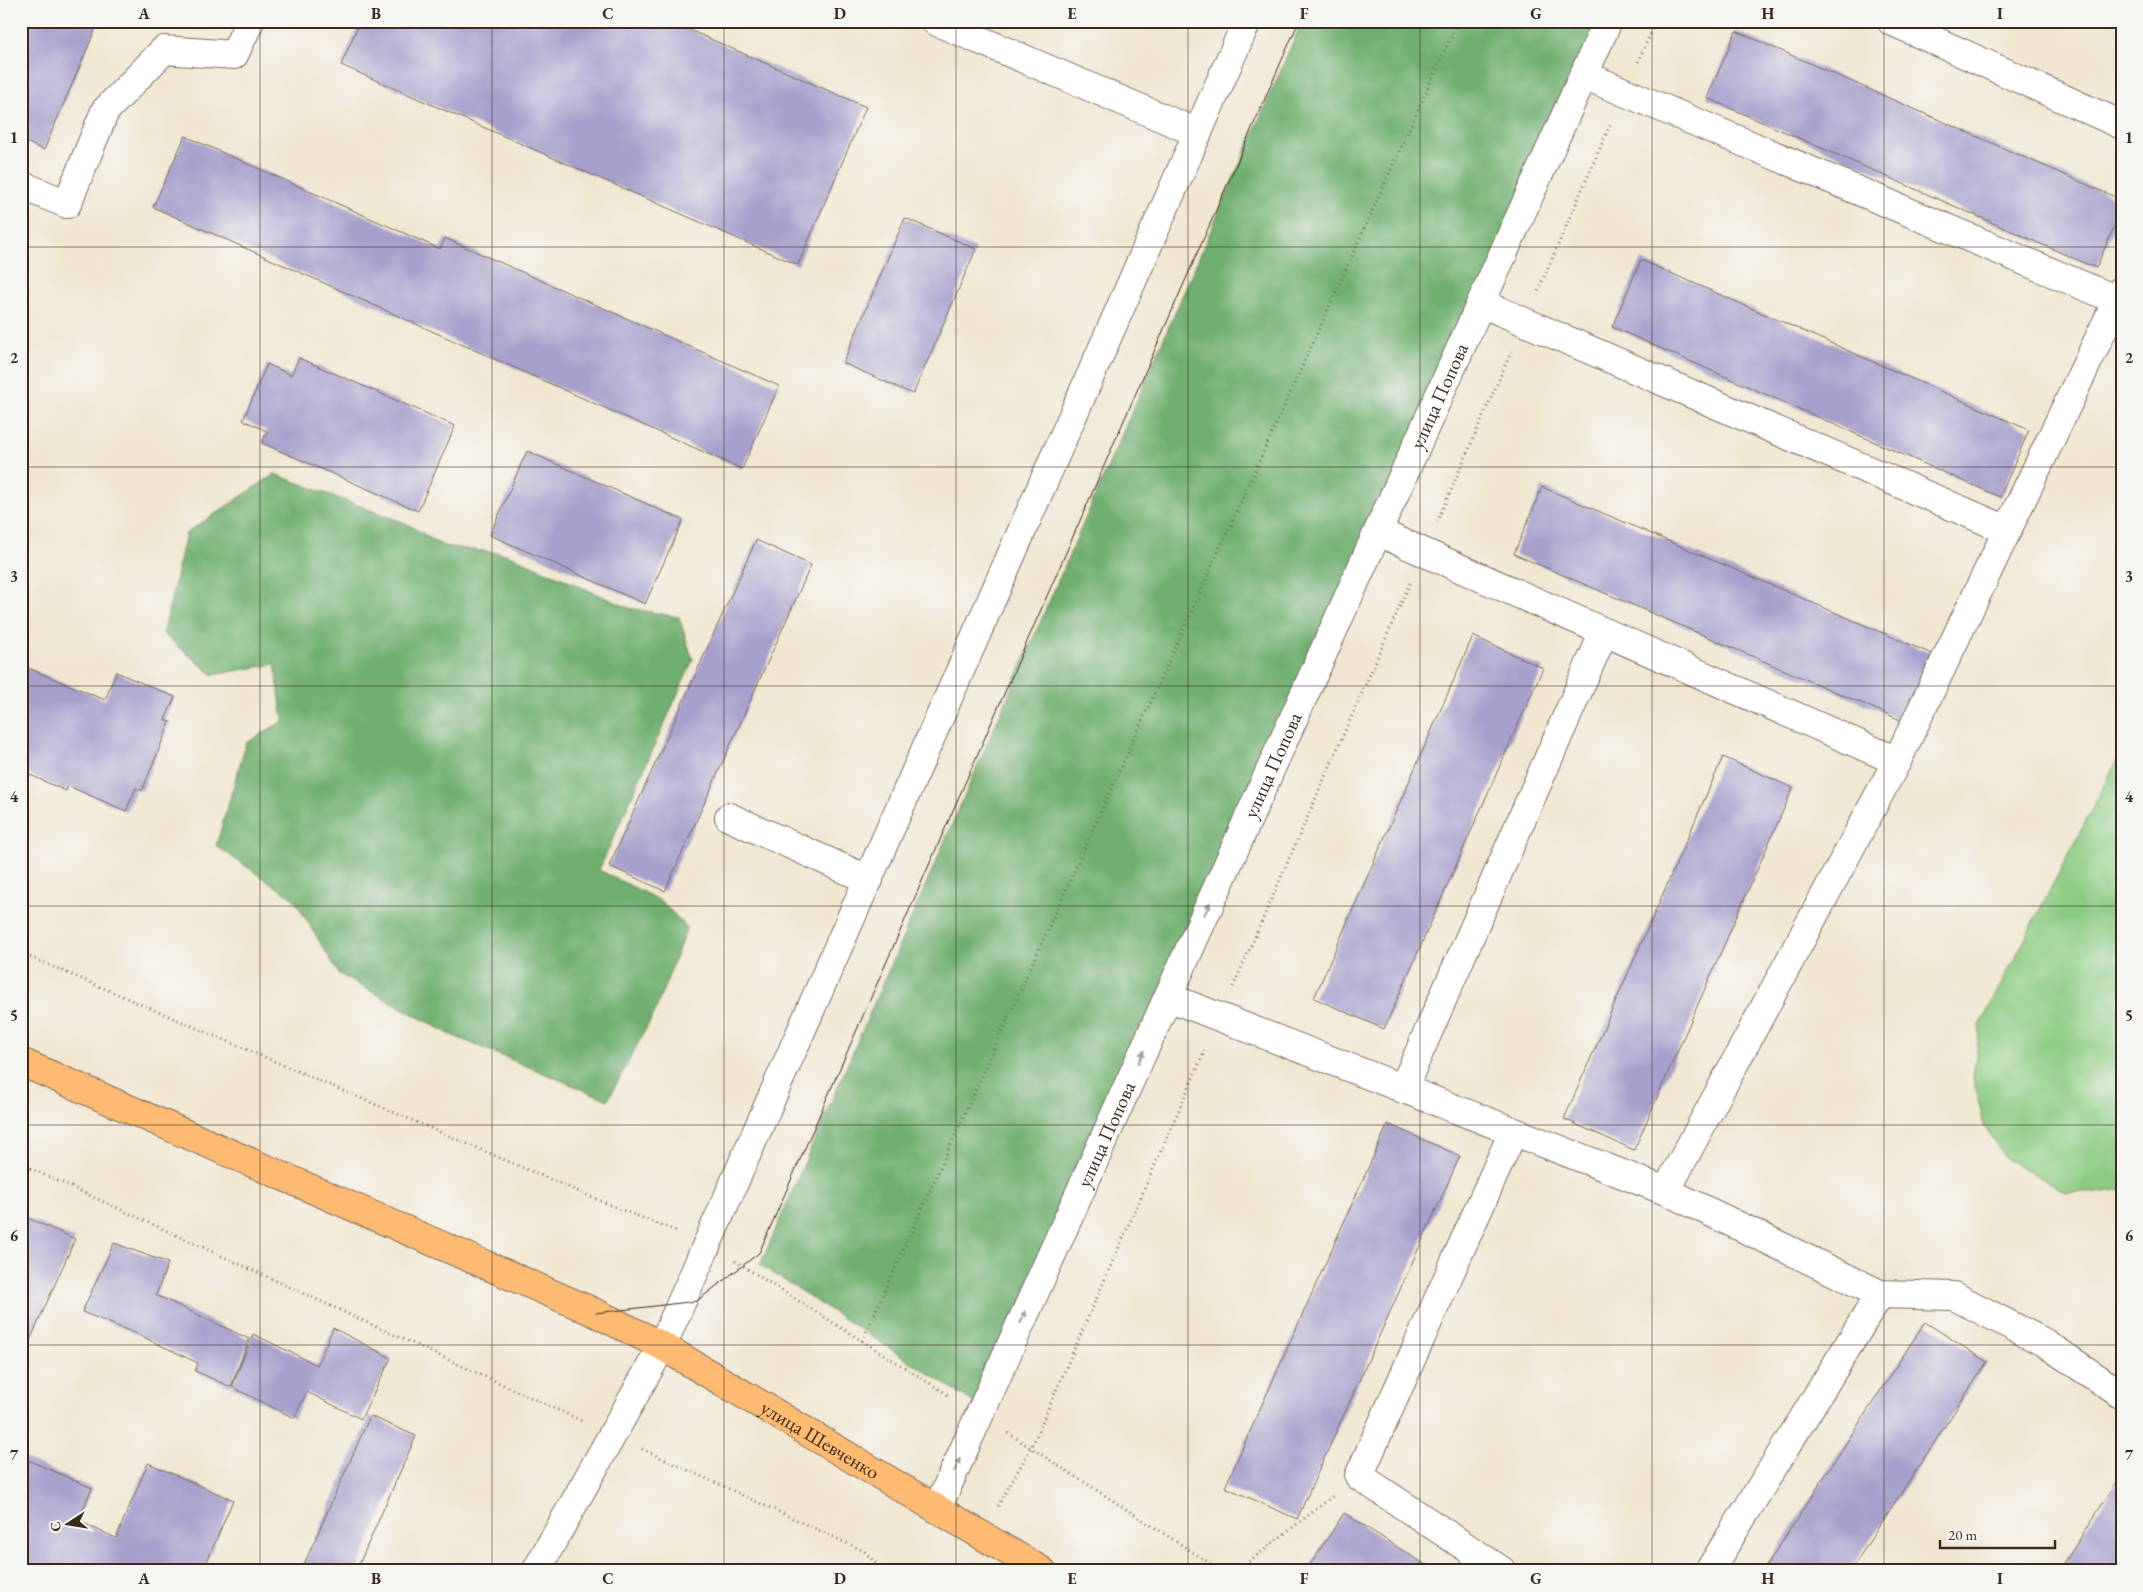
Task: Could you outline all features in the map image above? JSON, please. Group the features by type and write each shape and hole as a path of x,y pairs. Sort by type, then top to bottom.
{"main road":[{"name":"улица Шевченко","path":"21,1062 596,1314 662,1346 1042,1571"}],"street":[{"path":"21,185 67,204 105,111 164,50 234,55 250,21"},
{"path":"935,21 1198,133"},
{"path":"536,1571 662,1346 1247,21"},
{"name":"улица Попова","path":"937,1509 1608,21"},
{"path":"1891,21 2122,125"},
{"path":"1584,75 2119,295 1897,761 1666,1192"},
{"path":"1481,303 2007,530"},
{"path":"1378,532 1897,761"},
{"path":"1403,1088 1604,632"},
{"path":"729,817 869,880"},
{"path":"1168,996 1666,1192 1880,1294 1954,1296 2045,1343 2122,1395"},
{"path":"1502,1571 1359,1476 1513,1132"},
{"path":"1709,1571 1880,1294"}],"path":[{"path":"862,1341 1458,21"},
{"path":"1031,1448 1656,21"},
{"path":"21,953 622,1210 707,1243 979,1414 1222,1571"},
{"path":"21,1164 864,1551 883,1571"},
{"path":"1237,1571 1359,1476"}],"green space":[{"path":"1302,21 1602,21 976,1404 760,1265"},
{"path":"275,474 408,524 443,546 507,554 629,608 679,617 693,660 599,870 661,901 687,927 655,1012 608,1100 451,1035 339,974 294,899 216,846 246,743 283,721 275,664 213,675 163,634 186,533"},
{"path":"2122,751 2122,1189 2105,1192 2067,1192 2006,1159 1984,1125 1973,1078 1980,1025"}],"building":[{"path":"21,21 99,21 44,150 21,140"},
{"path":"360,21 669,21 866,107 798,265 341,65"},
{"path":"1736,31 2122,200 2122,209 2096,268 1707,98"},
{"path":"185,136 440,249 445,238 779,386 742,469 153,207"},
{"path":"905,218 976,249 913,394 843,363"},
{"path":"1641,260 2029,430 2000,497 1612,327"},
{"path":"299,358 455,426 418,511 262,443 267,431 243,420 267,364 291,375"},
{"path":"527,451 683,520 645,604 490,535"},
{"path":"1542,487 1932,654 1903,721 1514,554"},
{"path":"756,540 811,565 665,891 609,866"},
{"path":"1473,636 1543,668 1384,1029 1314,998"},
{"path":"21,665 105,700 116,672 175,697 165,720 170,722 142,791 136,788 126,811 68,786 66,791 28,774 21,789"},
{"path":"1723,757 1793,788 1634,1150 1564,1119"},
{"path":"1388,1124 1460,1156 1297,1519 1225,1487"},
{"path":"21,1215 75,1239 24,1354 21,1352"},
{"path":"114,1243 168,1263 156,1295 249,1339 231,1387 195,1371 198,1363 137,1334 82,1312"},
{"path":"1925,1322 1987,1362 1850,1571 1763,1571"},
{"path":"333,1328 391,1358 361,1419 307,1392 294,1418 232,1387 253,1334 317,1365"},
{"path":"370,1416 416,1436 356,1571 301,1571"},
{"path":"21,1457 92,1488 78,1521 116,1538 148,1463 233,1500 203,1571 21,1571"},
{"path":"2122,1474 2122,1571 2059,1571"},
{"path":"1344,1513 1435,1571 1306,1571"},
{"path":"738,1565 747,1571 735,1571"}],"tram line":[{"path":"596,1313 697,1301 759,1253 1299,21"}]}
